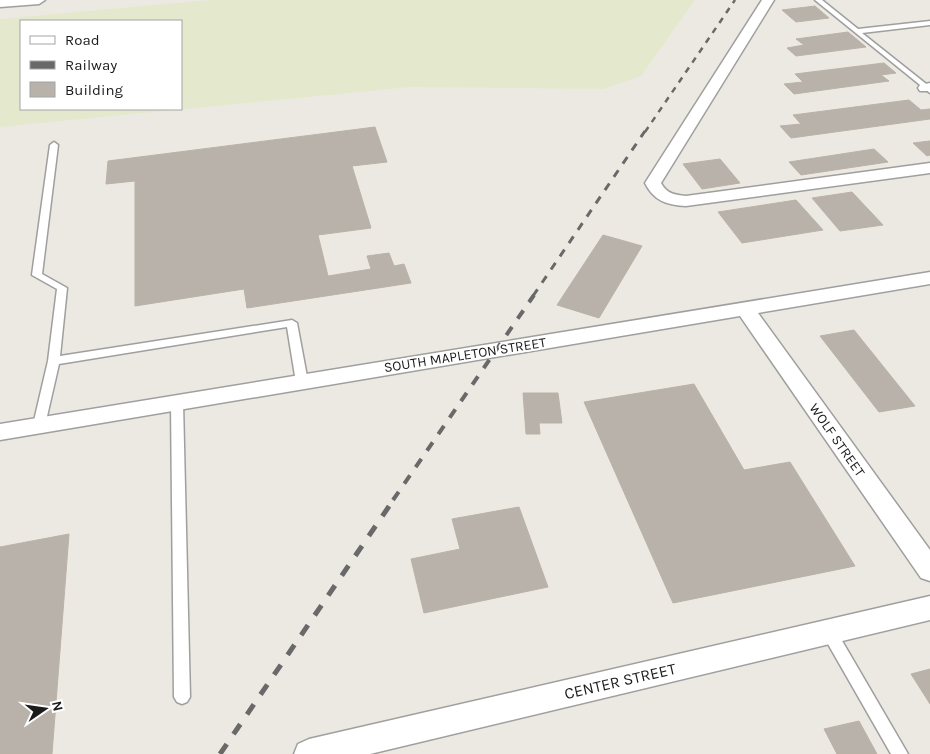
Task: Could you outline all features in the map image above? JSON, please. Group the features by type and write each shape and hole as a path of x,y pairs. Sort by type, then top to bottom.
{"street":[{"path":"0,3 39,0"},
{"path":"768,0 653,183 657,193 669,200 686,201 930,168"},
{"name":"SOUTH MAPLETON STREET","path":"0,432 930,278"},
{"name":"WOLF STREET","path":"745,309 930,570"},
{"name":"CENTER STREET","path":"309,754 930,608"}],"lane":[{"path":"818,0 928,89"},
{"path":"858,32 930,23"},
{"path":"39,425 54,361 62,288 37,275 54,145"},
{"path":"54,361 292,323 302,382"},
{"path":"177,403 182,697"},
{"path":"829,632 900,754"}],"green space":[{"path":"209,0 695,0 641,76 604,89 410,87 182,109 182,20 20,20 20,110 174,110 0,127 0,19"}],"building":[{"path":"815,6 829,18 796,22 782,10"},
{"path":"848,32 866,47 796,56 787,48 804,45 796,39"},
{"path":"884,63 896,73 881,75 889,81 794,94 784,84 803,82 795,74"},
{"path":"909,100 921,110 930,109 930,119 791,138 780,126 801,124 793,115"},
{"path":"375,127 387,162 352,166 371,228 318,235 328,276 371,269 367,256 389,253 394,266 404,264 411,283 247,308 244,289 135,306 135,181 106,184 108,161"},
{"path":"930,141 930,155 927,156 913,143"},
{"path":"874,149 888,162 801,175 789,162"},
{"path":"720,159 740,183 702,189 683,164"},
{"path":"852,192 883,225 840,231 812,198"},
{"path":"796,200 823,230 742,243 718,212"},
{"path":"603,235 642,246 599,318 557,305"},
{"path":"854,330 915,406 879,412 820,336"},
{"path":"694,384 744,470 790,462 855,566 673,603 584,402"},
{"path":"523,393 558,393 562,423 539,423 540,434 526,434"},
{"path":"519,507 548,587 424,613 411,559 460,549 452,519"},
{"path":"69,534 52,754 0,754 0,547"},
{"path":"930,669 930,704 911,674"},
{"path":"859,721 877,754 837,754 824,729"}],"railway":[{"path":"645,132 735,0"},
{"path":"533,296 645,131"},
{"path":"393,500 534,295"},
{"path":"220,754 394,499"}]}
